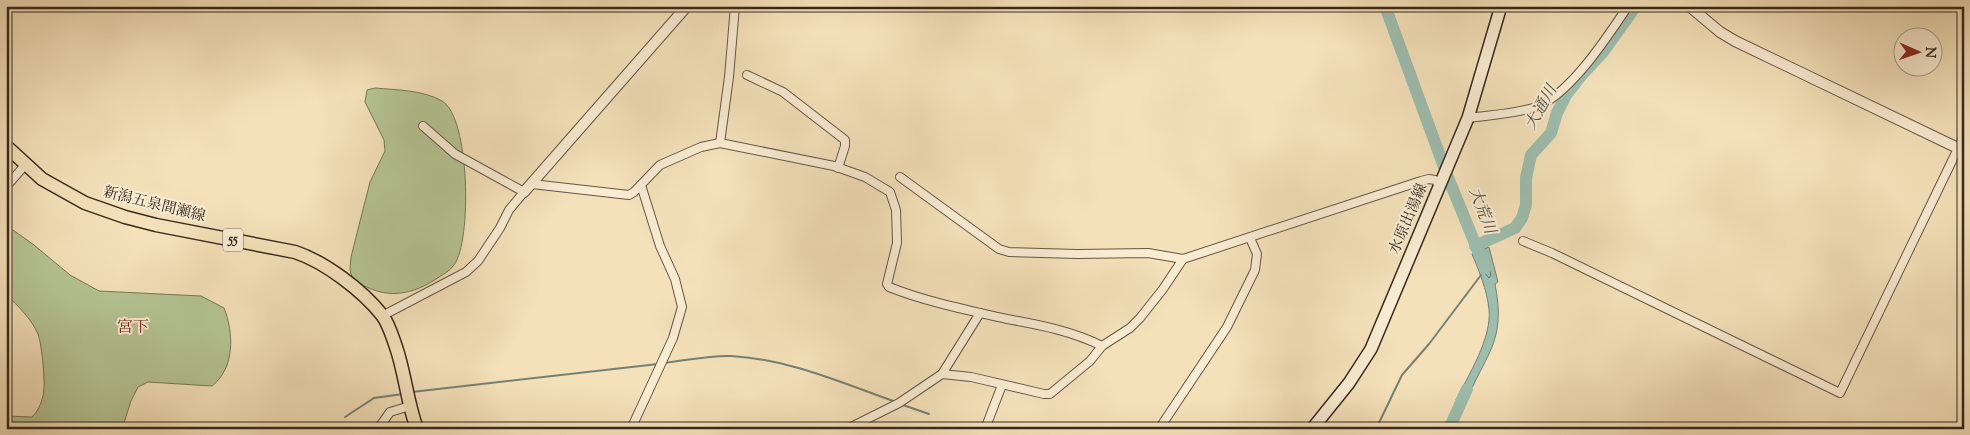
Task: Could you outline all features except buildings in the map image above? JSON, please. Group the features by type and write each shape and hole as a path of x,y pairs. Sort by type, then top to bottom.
{"main road":[{"name":"水原出湯線","path":"1312,429 1349,383 1371,349 1468,118 1501,6"},
{"name":"新潟五泉間瀬線","path":"6,146 25,165 51,185 85,203 125,217 156,225 295,252 310,257 332,270 382,316 396,348 417,429"}],"street":[{"path":"382,316 466,272 478,261 500,228 509,210 687,6"},
{"path":"720,143 729,76 735,6"},
{"path":"1468,118 1528,110 1558,95 1595,54 1628,6"},
{"path":"1689,6 1720,32 1735,41 1961,149"},
{"path":"747,75 783,92 845,140 838,168"},
{"path":"423,126 455,154 524,192"},
{"path":"1523,241 1561,257 1840,393 1961,149 1964,136"},
{"path":"532,184 629,195 660,165 701,148 720,143 838,168 865,177 890,192 898,224 897,243 887,284 889,287 934,302 1054,328 1084,337 1102,346"},
{"path":"6,187 25,165"},
{"path":"900,177 999,249 1010,252 1068,254 1148,253 1183,259 1421,181 1429,179 1440,182"},
{"path":"631,429 673,338 682,307 676,279 660,246 641,185"},
{"path":"1159,429 1227,328 1255,270 1257,254 1250,238"},
{"path":"942,374 1050,394 1090,362 1102,346 1130,328 1140,318 1163,289 1183,259"},
{"path":"847,429 897,404 942,374 980,313"},
{"path":"985,429 1002,385"},
{"path":"378,429 390,412 408,397"}],"green space":[{"path":"375,88 418,93 435,97 442,101 451,112 458,130 463,154 465,207 464,232 460,252 454,265 448,271 415,290 404,293 383,293 373,290 352,278 350,269 351,257 370,182 385,151 384,140 365,102 367,90"},
{"path":"6,225 70,275 99,291 201,296 224,308 231,339 229,360 220,379 212,386 148,382 138,387 131,401 122,429 6,429 6,416 32,417 34,415 42,399 44,384 38,334 24,313 6,295"}],"water":[{"path":"1489,247 1498,282 1495,284 1498,304 1496,335 1492,348 1465,405 1456,400 1479,356 1489,320 1486,295 1472,254"}],"waterway":[{"name":"大荒川","path":"1385,6 1447,175 1485,268"},
{"name":"大通川","path":"1475,246 1515,228 1522,218 1526,205 1526,178 1531,155 1551,133 1557,113 1566,95 1603,52 1636,6"},
{"path":"1376,429 1402,375 1429,344 1481,275"},
{"path":"663,363 714,356 753,358 815,373 896,402"},
{"path":"412,392 658,364"},
{"name":"大荒川","path":"1449,429 1467,389"},
{"path":"345,417 374,398 403,394"},
{"path":"903,405 929,414"}],"district":[{"name":"宮下","path":"133,328"}]}
